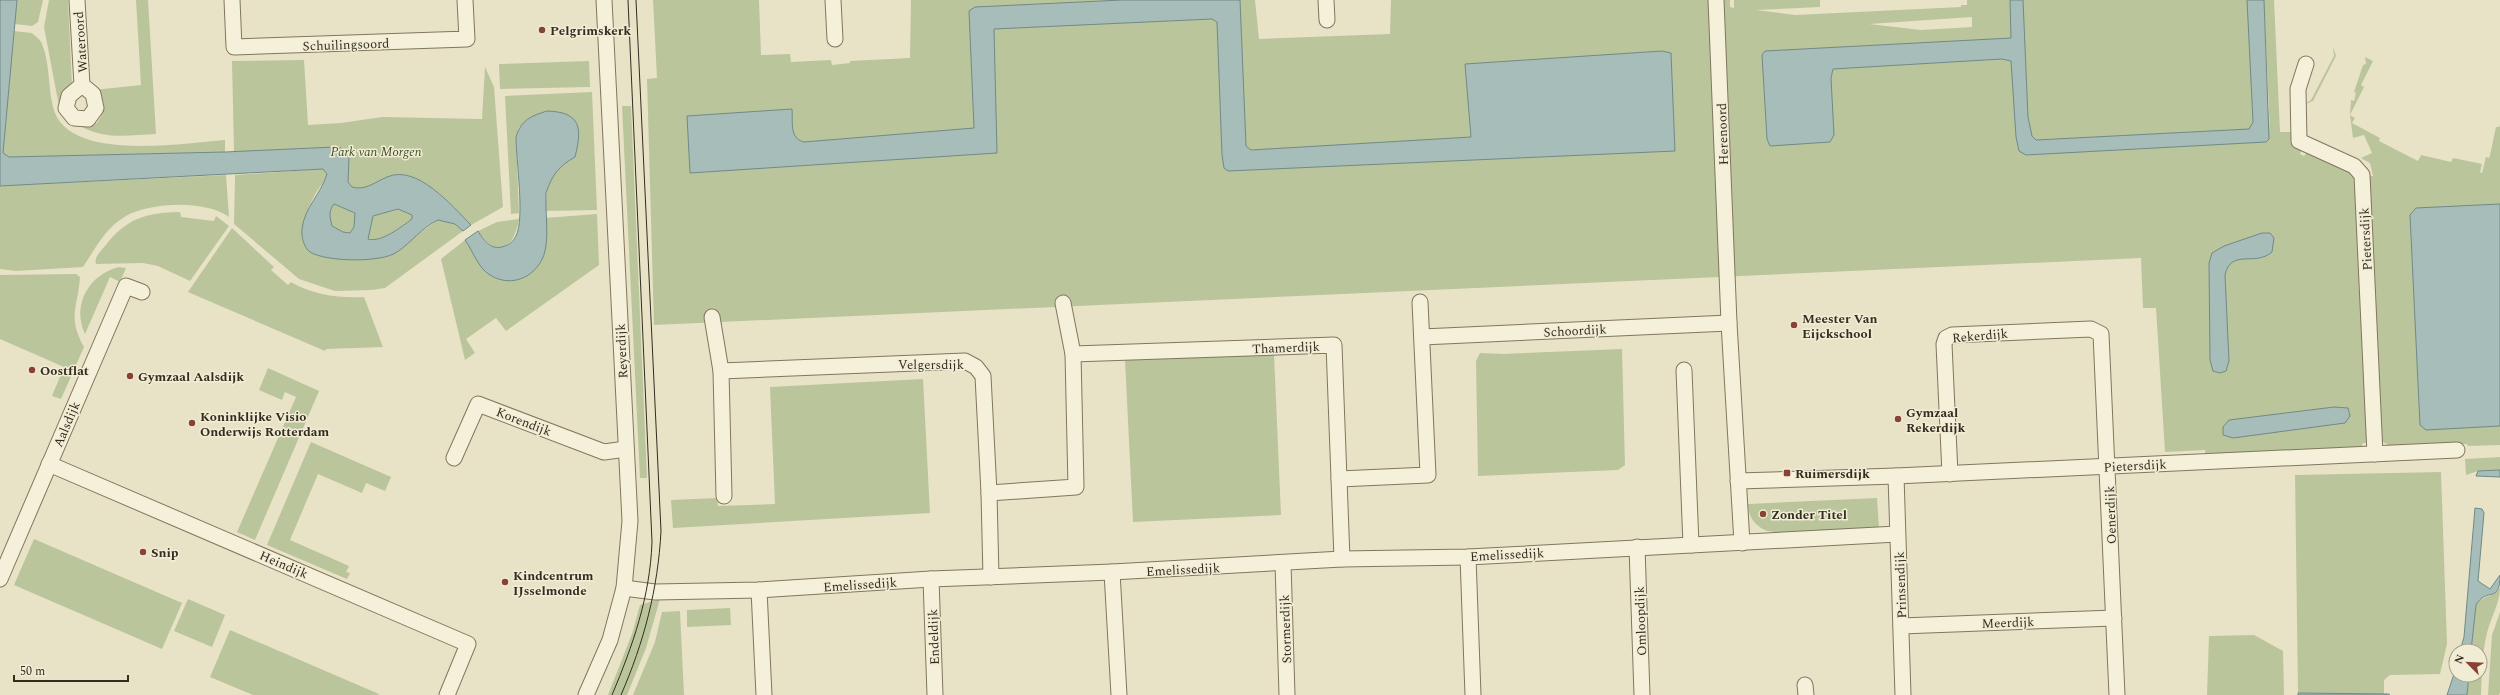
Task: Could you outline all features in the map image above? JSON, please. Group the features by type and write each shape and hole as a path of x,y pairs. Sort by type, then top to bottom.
{"street":[{"name":"Wateroord","path":"77,0 82,85"},
{"name":"Schuilingsoord","path":"232,0 234,47 467,39 465,0"},
{"name":"Reyerdijk","path":"586,695 610,640 624,588 630,521 604,0"},
{"path":"834,0 835,39"},
{"path":"1326,0 1327,20"},
{"name":"Herenoord","path":"1716,0 1728,268 1729,323"},
{"name":"Pietersdijk","path":"2306,64 2298,89 2299,140 2354,166 2362,174 2375,454"},
{"name":"Aalsdijk","path":"0,579 126,286 142,292"},
{"path":"1339,479 1428,475 1420,302"},
{"path":"989,493 1076,486 1073,354 1063,303"},
{"path":"712,317 721,371 724,496"},
{"path":"1729,323 1742,543 1897,534"},
{"name":"Schoordijk","path":"1422,337 1729,323"},
{"name":"Rekerdijk","path":"1950,474 1944,344 1946,338 1952,335 2091,329 2101,334"},
{"name":"Oenerdijk","path":"2101,334 2117,695"},
{"name":"Thamerdijk","path":"1073,354 1334,345 1342,559"},
{"name":"Velgersdijk","path":"721,371 965,361 976,367 983,376 989,493 990,577"},
{"path":"1684,370 1691,545"},
{"name":"Korendijk","path":"454,458 478,404 604,452 626,450"},
{"name":"Pietersdijk","path":"1896,476 2457,450"},
{"name":"Heindijk","path":"49,464 468,644 447,695"},
{"path":"1738,481 1896,476"},
{"name":"Prinsendijk","path":"1896,476 1904,695"},
{"name":"Emelissedijk","path":"624,588 655,592 759,590 931,579 1112,572 1342,559 1468,557 1637,547 1742,543"},
{"name":"Omloopdijk","path":"1637,547 1642,695"},
{"path":"1468,557 1473,695"},
{"name":"Stormerdijk","path":"1283,563 1287,695"},
{"path":"1112,572 1119,695"},
{"name":"Endeldijk","path":"931,579 935,695"},
{"path":"759,590 764,695"},
{"name":"Meerdijk","path":"1901,626 2114,618"}],"green space":[{"path":"17,0 43,0 38,22 32,26 14,24"},
{"path":"49,0 68,0 72,85 59,106 44,27"},
{"path":"136,0 148,0 156,134 118,136 100,134 82,127 97,123 102,114 104,105 103,101 94,90 141,85"},
{"path":"653,0 759,0 761,55 790,54 791,62 831,60 832,65 850,63 850,61 910,58 911,0 1255,0 1259,39 1390,34 1391,0 1730,0 1730,7 1734,8 1734,0 1820,0 1820,7 1756,10 1795,15 1961,7 1961,5 1967,5 1967,0 2260,0 2270,133 2264,0 2274,0 2280,132 2293,132 2302,149 2300,154 2304,156 2307,152 2350,173 2351,176 2373,176 2370,163 2361,158 2372,153 2364,135 2353,138 2350,115 2355,118 2352,123 2380,138 2379,141 2418,161 2421,155 2451,162 2453,158 2482,164 2480,172 2482,173 2486,157 2489,158 2490,155 2496,127 2499,127 2500,125 2500,445 2468,446 2467,444 2392,447 2383,442 2363,443 2360,451 2206,459 2205,450 2165,452 2156,308 2143,308 2141,258 654,325 647,79 657,78","holes":["1972,17 1972,27 1921,30 1869,24"]},
{"path":"13,31 32,33 41,43 45,51 48,67 53,107 62,125 79,136 102,143 128,146 156,146 225,140 225,152 9,157 3,153"},
{"path":"2333,46 2336,56 2313,101 2303,105 2311,100 2334,56"},
{"path":"2365,57 2373,61 2361,85 2364,87 2350,115 2351,100 2354,101 2356,93 2354,92 2363,65 2366,64"},
{"name":"Park van Morgen","path":"304,60 308,125 341,123 382,117 482,119 485,67 494,87 503,207 471,225 454,207 433,189 410,176 398,175 387,177 366,187 352,187 348,182 349,166 335,147 234,152 232,61"},
{"path":"589,61 590,87 500,89 499,64"},
{"path":"592,92 597,210 545,211 549,183 553,175 572,153 578,137 519,127 516,137 519,213 511,214 505,96"},
{"path":"622,106 631,106 647,478 640,478"},
{"path":"323,169 327,174 326,177 309,207 302,231 397,252 411,239 438,220 455,224 463,231 385,288 372,290 335,291 299,279 234,224 235,175"},
{"path":"226,175 229,217 206,208 193,206 178,205 150,208 137,211 126,216 113,226 107,232 83,267 16,271 0,269 0,186"},
{"path":"333,204 355,213 354,227 350,233 343,232 332,226 329,217"},
{"path":"398,209 412,215 412,219 385,237 373,240 368,239 373,216"},
{"path":"180,212 181,217 214,221 216,216 229,226 190,281 158,266 143,263 96,264 96,259 99,252 121,229 129,223 147,216"},
{"path":"597,214 599,265 506,331 496,318 466,339 475,353 465,360 441,259 465,240 490,275 511,281 545,250 545,218"},
{"path":"519,219 513,238 509,244 504,247 498,248 492,246 478,231 497,222"},
{"path":"232,228 274,267 271,270 288,285 291,282 308,290 326,295 364,297 383,347 326,349 325,351 188,292"},
{"path":"119,267 126,268 120,282 110,277 85,334 81,323 80,312 82,301 86,292 99,276"},
{"path":"76,274 80,277 75,319 76,327 84,347 61,399 52,396 64,367 0,339 0,275"},
{"path":"1622,349 1625,465 1618,470 1478,476 1476,361 1480,353 1503,354"},
{"path":"1274,354 1281,515 1133,522 1125,360"},
{"path":"268,368 319,391 255,540 237,532 296,397 285,392 282,400 259,390"},
{"path":"923,379 930,513 673,528 671,500 717,498 718,506 775,504 770,387"},
{"path":"311,442 391,477 385,491 366,483 362,493 318,474 290,540 349,566 346,572 350,573 347,579 267,545"},
{"path":"2500,457 2500,470 2478,471 2466,475 2465,459"},
{"path":"2441,472 2447,644 2440,674 2390,675 2384,680 2384,694 2298,693 2295,475"},
{"path":"1877,498 1879,528 1820,532 1787,533 1765,530 1752,520 1748,504"},
{"path":"34,539 182,603 162,649 14,585"},
{"path":"2500,588 2499,599 2485,643 2472,643 2476,605 2482,599 2498,591"},
{"path":"188,599 225,615 212,647 174,631"},
{"path":"660,599 646,648 627,695 608,695 632,634 640,605"},
{"path":"730,608 731,625 687,627 687,610"},
{"path":"680,611 684,695 633,695 655,642 662,612"},
{"path":"2500,612 2500,692 2499,695 2488,695 2492,635"},
{"path":"230,630 379,694 253,695 210,677"},
{"path":"2254,635 2283,651 2284,695 2207,695 2209,636"},
{"path":"2468,683 2481,683 2481,695 2467,695"}],"water":[{"path":"0,0 17,0 3,153 9,157 225,152 335,147 341,148 349,158 348,182 352,187 366,187 387,177 398,175 410,176 433,189 454,207 471,225 463,231 455,224 438,220 390,256 354,260 328,258 310,252 306,248 302,232 303,221 306,214 327,174 323,169 0,186","holes":["334,204 355,213 354,227 350,233 343,232 332,226 330,212","398,209 412,215 412,219 385,237 373,240 368,239 373,216"]},
{"path":"1122,0 1240,0 1246,146 1251,150 1471,137 1465,64 1662,51 1671,53 1675,151 1228,171 1224,168 1222,155 1217,22 1212,19 994,29 997,153 690,173 687,116 792,109 792,124 794,133 799,140 804,142 974,128 969,11 975,7"},
{"path":"2010,0 2023,0 2028,117 2032,136 2036,140 2249,129 2253,122 2247,0 2264,0 2269,139 2266,142 2026,155 2019,151 2016,137 2011,61 2002,59 1833,69 1831,78 1834,135 1830,142 1770,146 1767,139 1762,55 1765,51 2011,38"},
{"path":"547,111 559,112 567,115 577,124 578,138 575,157 560,168 551,181 546,193 547,237 542,260 531,273 524,278 507,281 498,279 490,275 482,268 465,240 478,231 487,243 498,248 507,245 515,238 519,228 520,216 516,137 521,126 527,120"},
{"path":"2500,204 2500,426 2426,430 2420,425 2410,215 2416,208"},
{"path":"2262,233 2270,233 2274,238 2272,252 2258,258 2232,262 2225,275 2229,361 2226,371 2220,373 2213,371 2210,360 2209,263 2212,253 2224,246"},
{"path":"2334,407 2348,408 2350,416 2345,423 2233,438 2223,435 2223,427 2229,420"},
{"path":"2500,470 2500,477 2476,476 2478,471"},
{"path":"2475,508 2482,509 2484,513 2478,581 2490,589 2500,575 2498,590 2495,593 2480,599 2476,605 2472,643 2462,643"},
{"path":"2451,683 2468,683 2467,695 2447,695"},
{"path":"2298,693 2388,694 2390,695 2298,695"}],"tram line":[{"path":"612,695 627,658 644,601 651,562 652,542 628,0"},
{"path":"621,695 637,655 648,615 657,574 661,531 636,0"}],"place":[{"name":"Pelgrimskerk","path":"542,30"},
{"name":"Meester Van Eijckschool","path":"1794,325"},
{"name":"Oostflat","path":"32,370"},
{"name":"Gymzaal Aalsdijk","path":"130,376"},
{"name":"Gymzaal Rekerdijk","path":"1898,419"},
{"name":"Koninklijke Visio Onderwijs Rotterdam","path":"192,423"},
{"name":"Ruimersdijk","path":"1787,473"},
{"name":"Zonder Titel","path":"1763,514"},
{"name":"Snip","path":"143,552"},
{"name":"Kindcentrum IJsselmonde","path":"505,582"}]}
